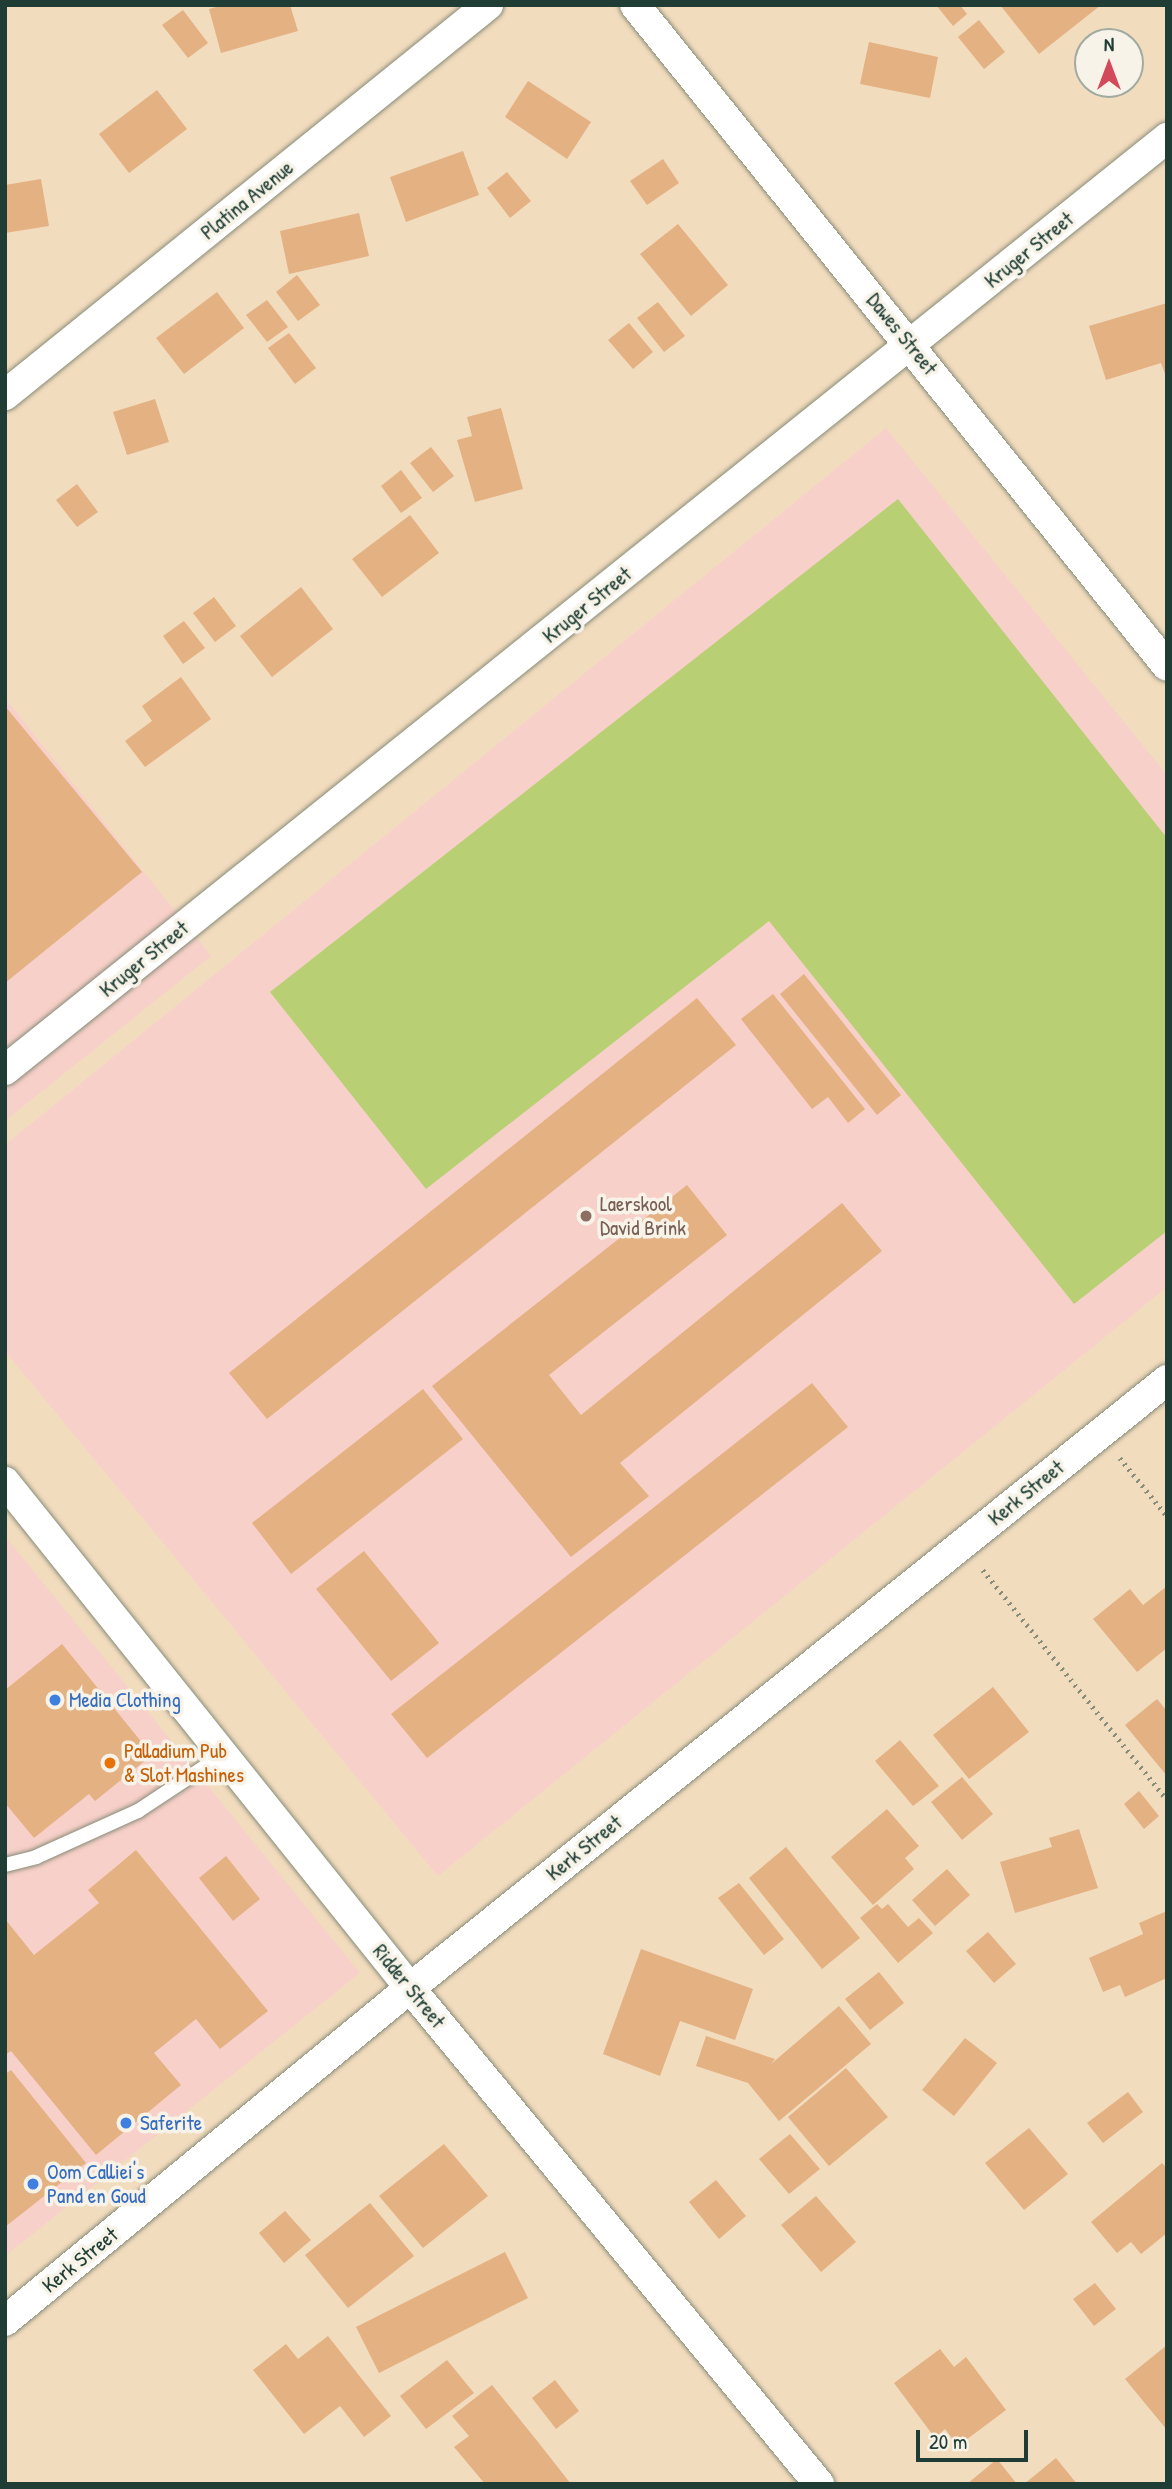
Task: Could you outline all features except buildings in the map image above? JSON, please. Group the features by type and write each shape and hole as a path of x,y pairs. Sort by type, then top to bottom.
{"street":[{"name":"Platina Avenue","path":"5,395 488,5"},
{"name":"Dawes Street","path":"635,5 912,345 1167,666"},
{"name":"Kruger Street","path":"5,1070 1167,138"},
{"name":"Kerk Street","path":"5,2321 410,1988 1167,1380"},
{"name":"Ridder Street","path":"5,1482 410,1988 819,2484"}],"lane":[{"path":"5,1865 36,1857 138,1811 224,1754"}],"path":[{"path":"1099,1433 1167,1516"},
{"path":"963,1544 1167,1800"}],"shaded area":[{"name":"Laerskool David Brink","path":"886,428 1167,775 1167,1287 438,1876 5,1351 5,1145"},
{"path":"5,698 211,956 5,1121"},
{"path":"5,1536 360,1973 5,2256"}],"green space":[{"path":"898,499 1167,838 1167,1231 1074,1304 769,921 426,1189 270,992"}],"place":[{"name":"Laerskool David Brink","path":"586,1216"},
{"name":"Media Clothing","path":"55,1700"},
{"name":"Palladium Pub & Slot Mashines","path":"110,1763"},
{"name":"Saferite","path":"126,2123"},
{"name":"Oom Calliei's Pand en Goud","path":"33,2184"}]}
